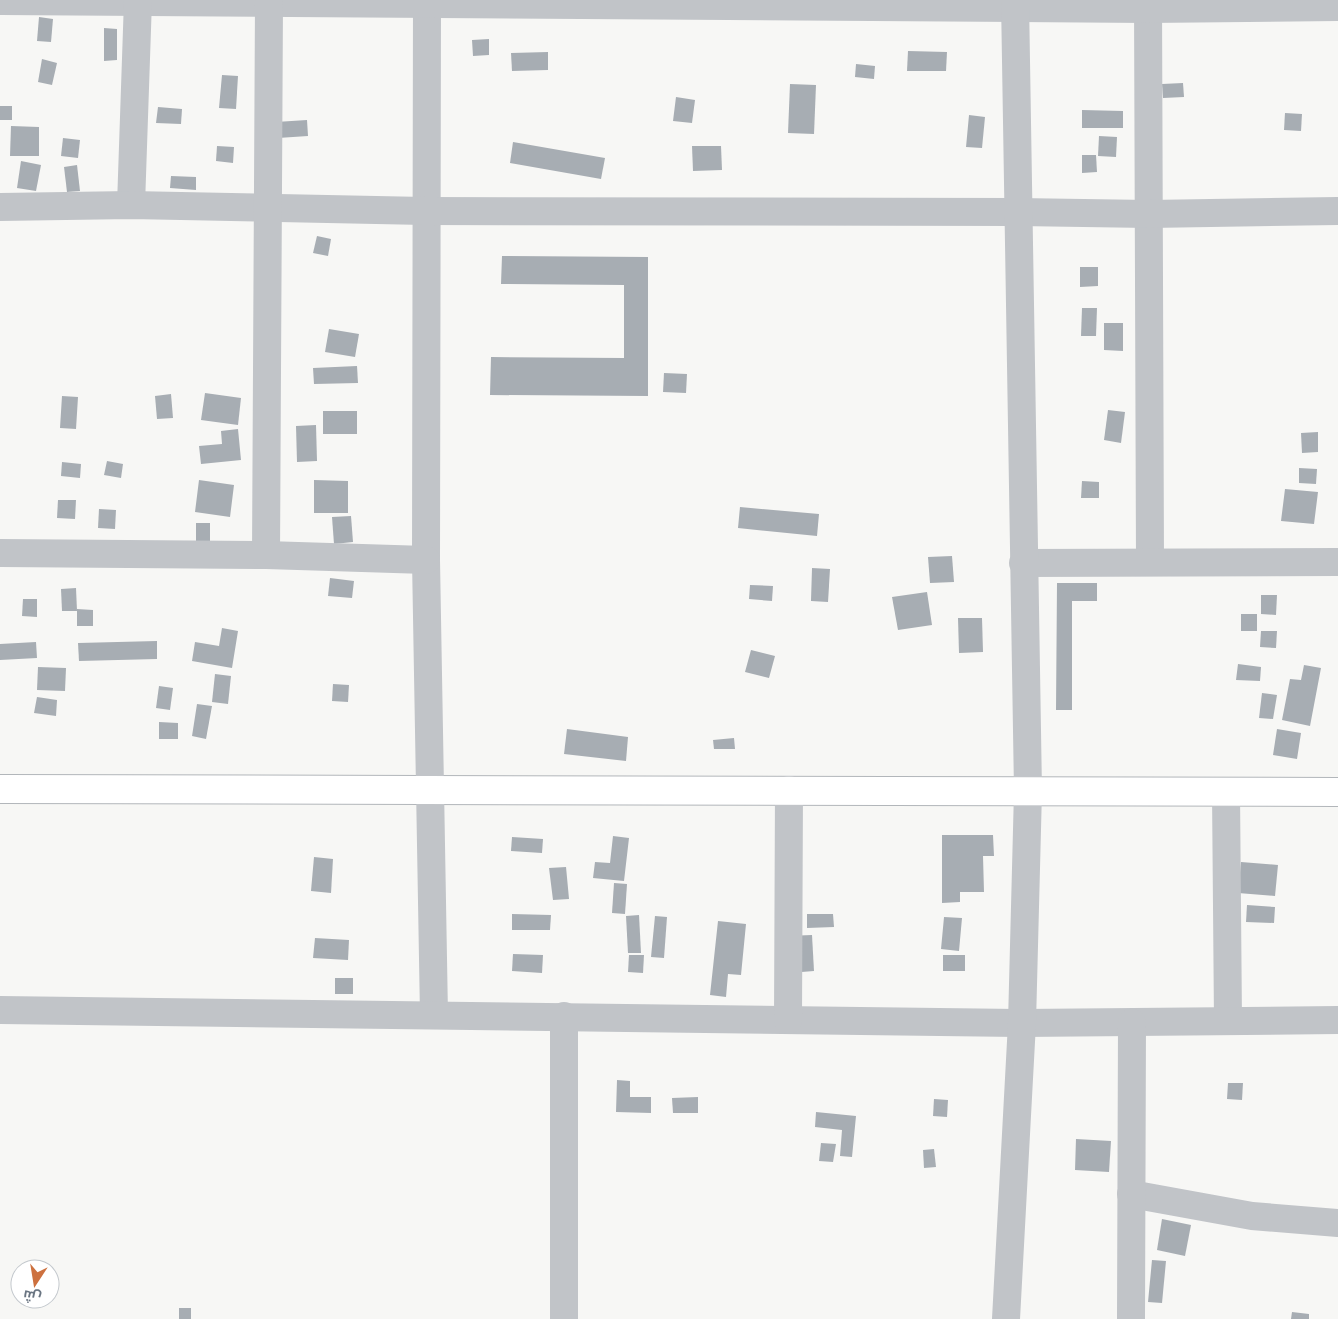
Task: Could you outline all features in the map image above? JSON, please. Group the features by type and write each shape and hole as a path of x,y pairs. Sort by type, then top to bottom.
{"main road":[{"path":"0,789 1338,792"}],"street":[{"path":"0,1 1148,4 1338,7"},
{"path":"131,205 138,1"},
{"path":"266,556 266,209 269,2"},
{"path":"427,2 425,211 426,560 434,1015"},
{"path":"1006,1319 1022,1023 1028,791 1015,4"},
{"path":"1148,4 1150,562"},
{"path":"0,206 131,205 425,211 1149,214 1338,211"},
{"path":"0,553 426,560"},
{"path":"1023,563 1338,562"},
{"path":"788,1020 789,790"},
{"path":"1226,792 1228,1021"},
{"path":"0,1010 1022,1023 1338,1020"},
{"path":"564,1016 564,1319"},
{"path":"1130,1319 1132,1023"},
{"path":"1131,1194 1252,1216 1338,1223"}],"building":[{"path":"39,17 53,19 51,42 37,41"},
{"path":"104,28 117,29 117,60 104,61"},
{"path":"489,39 489,55 473,56 472,40"},
{"path":"908,51 947,52 946,71 907,71"},
{"path":"548,52 548,70 512,71 511,53"},
{"path":"42,59 57,63 52,85 38,82"},
{"path":"856,64 875,66 874,79 855,77"},
{"path":"222,75 238,76 236,109 219,108"},
{"path":"1183,83 1184,97 1163,98 1162,84"},
{"path":"790,84 816,85 814,134 788,133"},
{"path":"676,97 695,100 692,123 673,121"},
{"path":"0,106 12,106 12,120 0,120"},
{"path":"158,107 182,109 181,124 156,123"},
{"path":"1082,110 1123,111 1123,128 1082,128"},
{"path":"1285,113 1302,114 1301,131 1284,130"},
{"path":"969,115 985,117 982,148 966,147"},
{"path":"307,120 308,136 278,138 276,122"},
{"path":"11,126 39,127 39,156 10,156"},
{"path":"1099,136 1117,137 1116,157 1098,156"},
{"path":"63,138 80,140 78,158 61,156"},
{"path":"513,142 605,158 601,179 510,163"},
{"path":"217,146 234,147 233,163 216,161"},
{"path":"692,146 721,146 722,170 693,171"},
{"path":"1082,155 1096,155 1097,172 1082,173"},
{"path":"21,161 41,165 36,191 17,188"},
{"path":"77,165 80,191 67,192 64,167"},
{"path":"171,176 196,177 196,190 170,188"},
{"path":"317,236 331,239 328,256 313,253"},
{"path":"502,256 648,257 648,396 490,395 491,357 624,358 624,285 501,284"},
{"path":"1080,267 1098,267 1098,286 1080,287"},
{"path":"1082,308 1097,308 1096,336 1081,336"},
{"path":"1104,323 1123,323 1123,351 1104,350"},
{"path":"329,329 359,334 355,357 325,352"},
{"path":"357,366 358,383 314,384 313,368"},
{"path":"664,373 687,374 686,393 663,392"},
{"path":"205,393 241,398 238,425 201,420"},
{"path":"171,394 173,418 157,419 155,396"},
{"path":"62,396 78,397 76,429 60,428"},
{"path":"1108,410 1125,412 1121,443 1104,440"},
{"path":"323,411 357,411 357,434 323,434"},
{"path":"316,425 317,461 297,462 296,426"},
{"path":"238,429 241,460 201,464 199,446 222,444 221,431"},
{"path":"1318,432 1318,452 1302,453 1301,433"},
{"path":"107,461 123,464 121,478 104,475"},
{"path":"62,462 81,464 80,478 61,476"},
{"path":"1299,468 1317,469 1316,484 1299,483"},
{"path":"199,480 234,485 230,517 195,512"},
{"path":"314,480 348,481 348,513 314,513"},
{"path":"1082,481 1099,482 1099,498 1081,498"},
{"path":"1285,489 1318,492 1314,524 1281,521"},
{"path":"58,500 76,500 75,519 57,518"},
{"path":"740,507 819,514 817,536 738,528"},
{"path":"99,509 116,510 115,529 98,528"},
{"path":"351,516 353,542 334,544 332,517"},
{"path":"196,523 210,523 210,542 196,542"},
{"path":"952,556 954,582 930,583 928,557"},
{"path":"812,568 830,569 828,602 811,601"},
{"path":"330,578 354,581 352,598 328,596"},
{"path":"1057,583 1097,583 1097,601 1072,601 1072,710 1056,710"},
{"path":"750,585 773,586 772,601 749,599"},
{"path":"76,588 77,611 62,611 61,589"},
{"path":"927,592 932,625 898,630 892,597"},
{"path":"1261,595 1277,595 1276,615 1261,614"},
{"path":"23,599 37,599 37,617 22,616"},
{"path":"77,609 93,610 93,626 77,626"},
{"path":"1241,614 1257,614 1257,631 1241,631"},
{"path":"958,618 982,618 983,652 959,653"},
{"path":"222,628 238,631 232,668 192,661 195,642 219,646"},
{"path":"1261,631 1277,631 1276,648 1260,647"},
{"path":"157,641 157,659 79,661 78,643"},
{"path":"36,642 37,658 0,660 0,644"},
{"path":"751,650 775,656 769,678 745,672"},
{"path":"1238,664 1261,667 1260,681 1236,680"},
{"path":"1304,665 1321,668 1310,726 1282,720 1290,679 1301,680"},
{"path":"38,667 66,668 65,691 37,690"},
{"path":"215,674 231,676 228,704 212,702"},
{"path":"333,684 349,685 348,702 332,701"},
{"path":"159,686 173,688 170,710 156,708"},
{"path":"1262,693 1277,695 1273,719 1259,718"},
{"path":"37,697 57,700 56,716 34,713"},
{"path":"197,704 212,706 206,739 192,736"},
{"path":"159,722 178,723 178,739 159,739"},
{"path":"567,729 628,737 626,761 564,754"},
{"path":"1277,729 1301,733 1297,759 1273,755"},
{"path":"734,738 735,749 714,749 713,740"},
{"path":"942,835 993,835 994,856 983,856 984,892 960,892 960,902 942,903"},
{"path":"613,836 629,838 624,881 593,878 595,862 610,863"},
{"path":"512,837 543,839 542,853 511,851"},
{"path":"314,857 333,859 331,893 311,891"},
{"path":"1241,862 1278,865 1275,896 1238,893"},
{"path":"566,867 569,899 553,900 549,868"},
{"path":"614,883 627,884 625,914 612,913"},
{"path":"1247,905 1275,907 1274,923 1246,922"},
{"path":"512,914 551,915 550,930 512,930"},
{"path":"807,914 833,914 834,927 807,928"},
{"path":"639,915 641,953 628,953 626,916"},
{"path":"655,916 667,917 664,958 651,957"},
{"path":"944,917 962,918 959,951 941,949"},
{"path":"718,921 746,924 741,975 728,974 726,997 710,995"},
{"path":"812,935 814,971 789,973 786,936"},
{"path":"315,938 349,940 348,960 313,958"},
{"path":"513,954 543,955 542,973 512,971"},
{"path":"629,955 644,955 643,973 628,972"},
{"path":"943,955 965,955 965,971 943,971"},
{"path":"335,978 353,978 353,994 335,994"},
{"path":"617,1080 630,1081 630,1097 651,1097 651,1113 616,1112"},
{"path":"1228,1083 1243,1083 1242,1100 1227,1099"},
{"path":"698,1097 698,1113 673,1113 672,1098"},
{"path":"934,1099 948,1100 947,1117 933,1116"},
{"path":"816,1112 856,1116 852,1157 840,1156 842,1130 815,1127"},
{"path":"1076,1139 1111,1141 1109,1172 1075,1170"},
{"path":"821,1143 836,1144 833,1162 819,1161"},
{"path":"934,1149 936,1167 924,1168 923,1150"},
{"path":"1162,1219 1191,1225 1185,1256 1157,1250"},
{"path":"1152,1260 1166,1261 1162,1303 1148,1302"},
{"path":"179,1308 191,1308 191,1319 179,1319"},
{"path":"1292,1312 1309,1314 1309,1319 1291,1319"}]}
